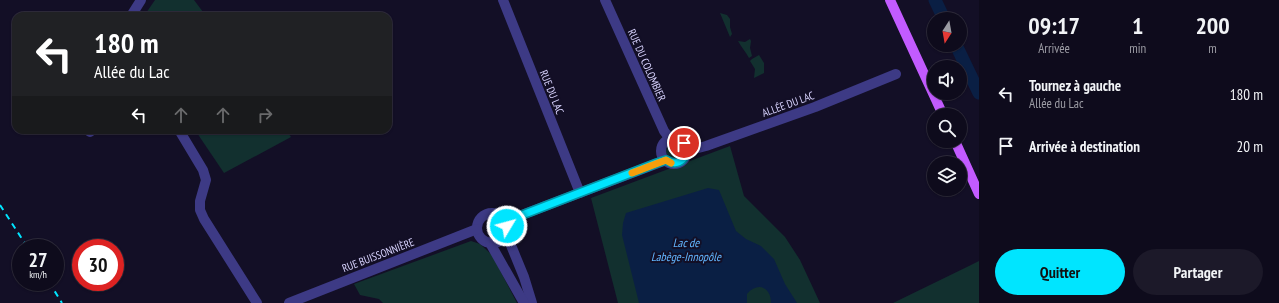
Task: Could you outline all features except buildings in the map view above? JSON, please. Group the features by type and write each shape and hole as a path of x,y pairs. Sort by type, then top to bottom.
{"main road":[{"path":"890,0 940,108"},
{"path":"958,148 979,194"}],"street":[{"path":"134,12 141,0"},
{"name":"RUE DU LAC","path":"503,0 580,193"},
{"name":"RUE DU COLOMBIER","path":"605,0 664,131 670,139"},
{"name":"ALLÉE DU LAC","path":"506,221 666,160 677,163 684,159 687,151 706,146 815,107 896,74"},
{"path":"181,134 203,170 206,180 200,201 200,210 204,219 256,303"},
{"path":"666,160 662,152 662,148 663,144 670,139 678,138 682,140 687,151"},
{"path":"524,303 490,243 481,238 477,229 478,221 481,217 489,213 499,214 506,221 506,234 524,276 532,303"},
{"name":"RUE BUISSONNIÈRE","path":"289,303 477,229"},
{"path":"490,243 499,241 506,234"}],"green space":[{"path":"155,0 194,0 203,12 147,12"},
{"path":"720,13 727,15 730,19 732,34 730,37"},
{"path":"750,39 752,56 749,58 738,41 745,42"},
{"path":"759,55 764,63 764,73 754,78 755,69 750,61"},
{"path":"198,134 289,134 291,137 224,173"},
{"path":"673,144 678,146 680,151 678,156 673,158 668,156 666,151 668,146"},
{"path":"730,146 744,196 785,237 800,260 820,303 618,303 591,198"},
{"path":"471,241 480,244 492,255 517,303 383,303 379,299 360,295 354,284"},
{"path":"979,261 979,303 893,303 971,265"}],"water":[{"name":"Lac de Labège-Innopôle","path":"708,188 719,190 736,231 746,239 761,246 774,259 785,284 797,303 771,303 769,293 763,288 759,287 751,290 747,294 747,303 639,303 622,235 626,213"}],"waterway":[{"path":"935,0 941,12"},
{"path":"959,52 979,93"}],"railway":[{"path":"0,205 22,239"},
{"path":"55,291 62,303"}],"slow traffic":[{"path":"632,173 666,160 671,163"}],"route":[{"path":"507,226 506,221 657,163 666,160 677,163 684,159 686,155 687,151 684,143"}]}
